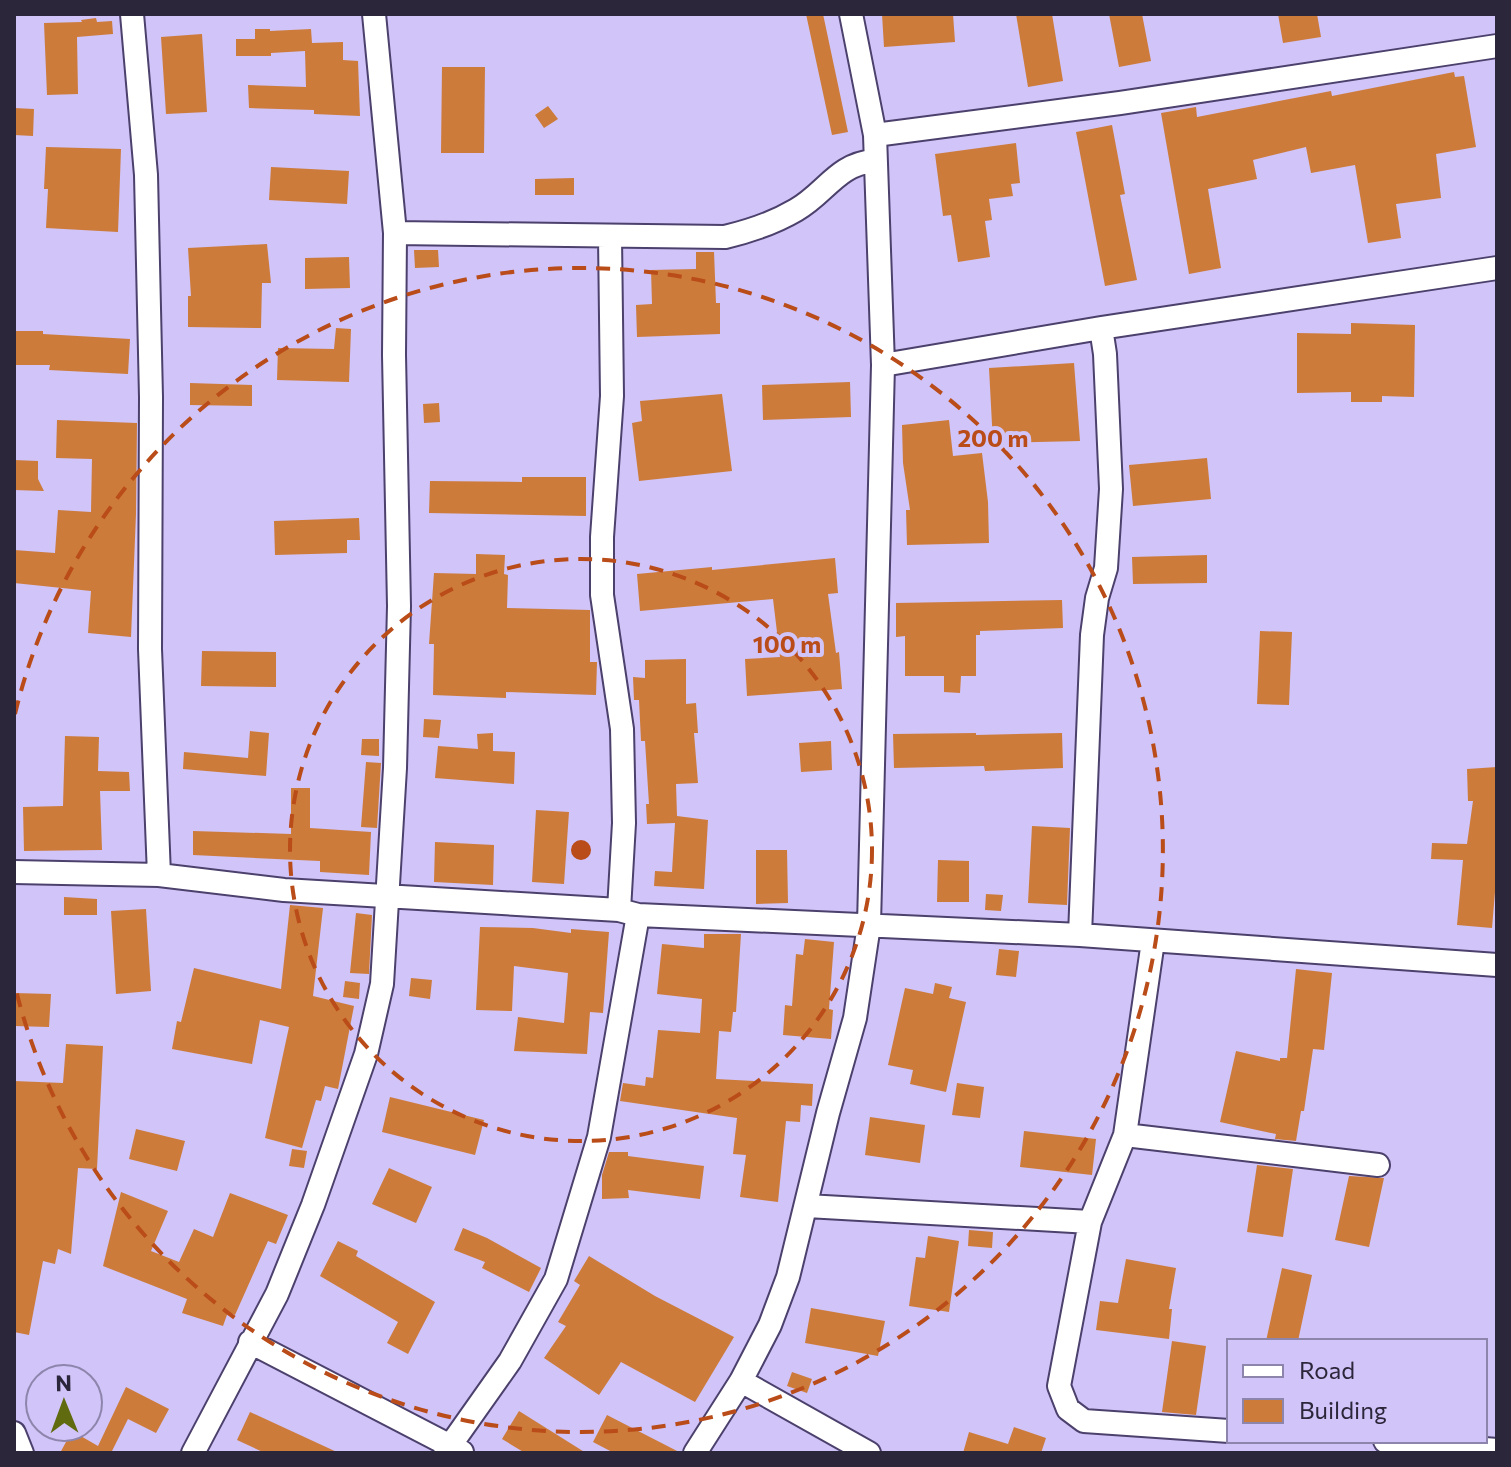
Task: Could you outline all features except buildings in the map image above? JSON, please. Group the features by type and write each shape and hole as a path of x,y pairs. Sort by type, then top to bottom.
{"street":[{"path":"132,14 146,175 151,397 150,649 159,875"},
{"path":"193,1453 277,1294 313,1205 366,1054 382,984 389,897 399,606 395,233 374,14"},
{"path":"695,1453 741,1381 775,1313 788,1277 855,1018 869,925 883,365 875,135 851,14"},
{"path":"875,135 1136,101 1497,46"},
{"path":"395,233 725,237 748,232 796,210 818,195 842,170 857,162 874,161"},
{"path":"250,1342 452,1451 510,1361 556,1279 599,1137 628,912 622,729 602,595 602,537 612,396 610,237"},
{"path":"883,365 1101,328 1497,268"},
{"path":"1080,935 1092,635 1097,598 1106,568 1111,489 1101,328"},
{"path":"14,872 159,875 284,890 628,912 1080,935 1497,965"},
{"path":"1153,941 1125,1135 1090,1222 1059,1386 1068,1409 1084,1421 1227,1431"},
{"path":"1125,1135 1378,1165"},
{"path":"807,1206 1090,1222"},
{"path":"741,1381 869,1453"},
{"path":"14,1433 22,1453"},
{"path":"1402,1443 1497,1450"}]}
